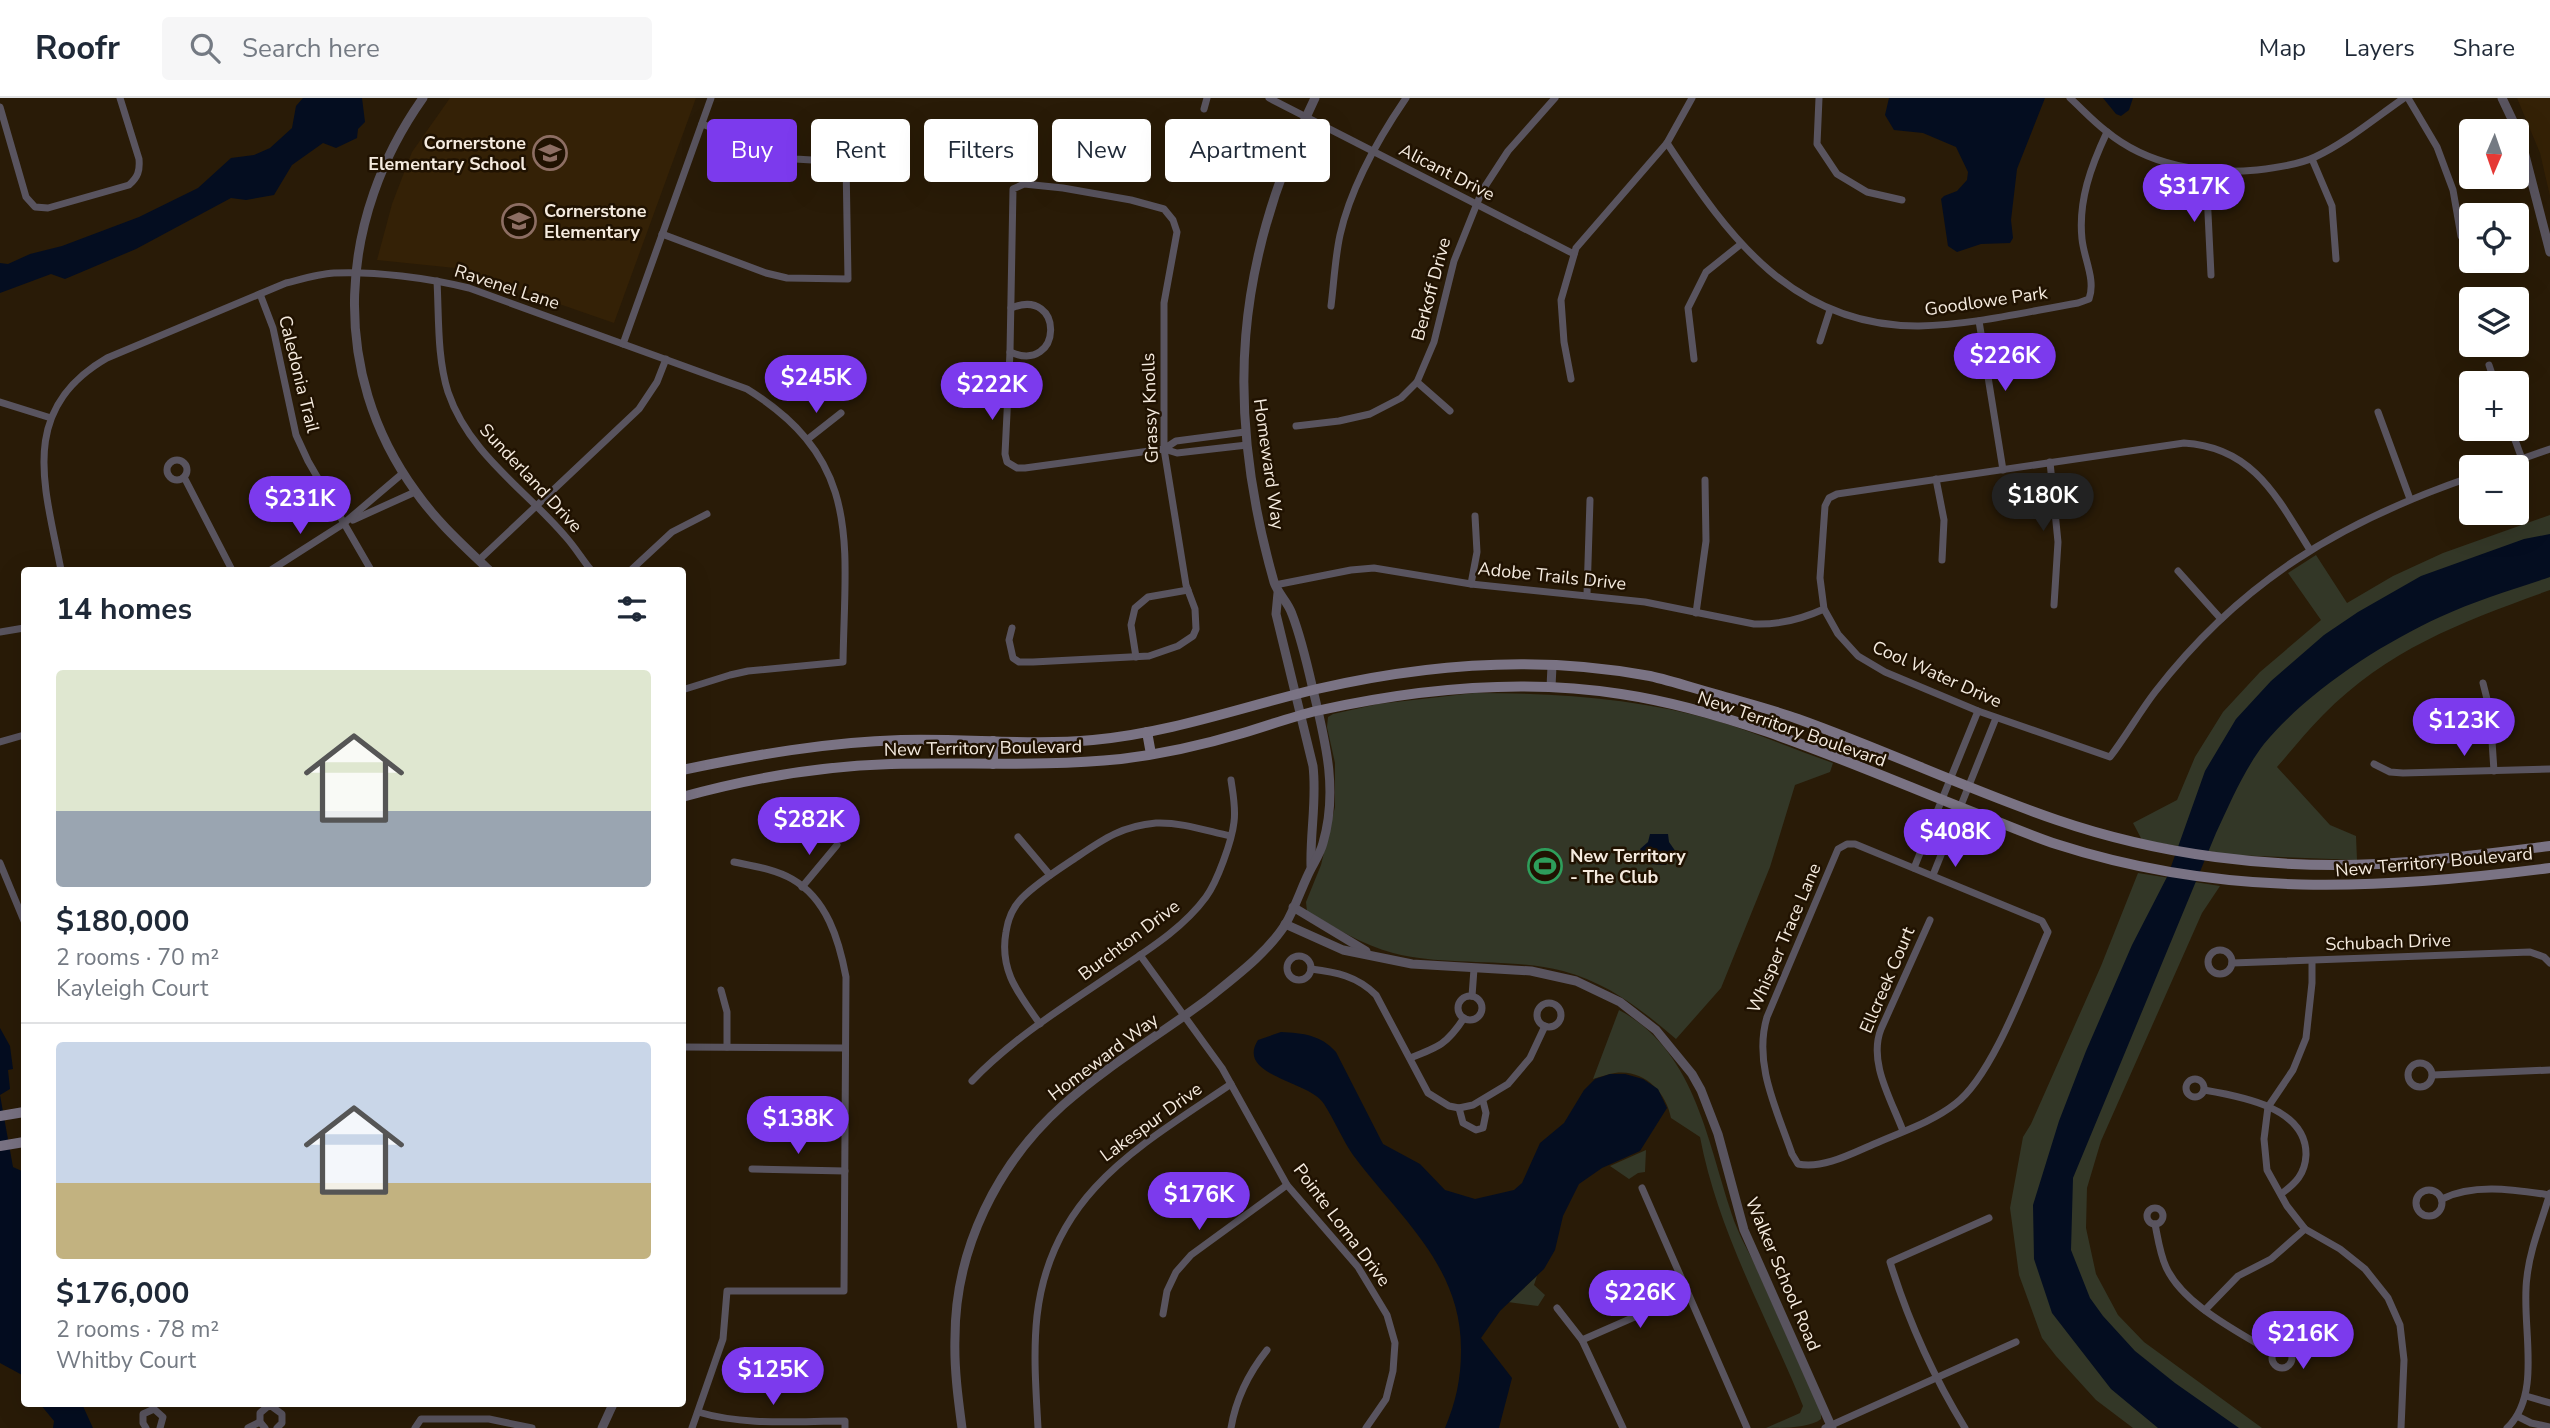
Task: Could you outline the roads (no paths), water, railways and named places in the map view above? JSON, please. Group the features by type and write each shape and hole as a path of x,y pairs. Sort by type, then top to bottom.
{"main road":[{"name":"New Territory Boulevard","path":"686,769 749,755 830,744 898,740 1094,740 1147,732 1233,713 1313,690 1398,674 1447,667 1552,666 1601,669 1689,686 1796,718 2057,820 2167,849 2222,858 2293,864 2381,864 2550,846"},
{"name":"New Territory Boulevard","path":"686,796 734,783 809,770 888,764 1061,765 1152,754 1238,735 1318,711 1450,689 1551,687 1621,694 1664,702 1741,724 2051,842 2099,857 2158,869 2264,884 2343,887 2445,880 2550,868"},
{"path":"1147,732 1152,754"},
{"path":"993,741 993,764"},
{"path":"0,1146 21,1143"}],"street":[{"path":"0,107 26,197 35,207 48,208 129,185 138,174 139,159 120,98"},
{"path":"424,98 391,149 369,201 359,242 356,274 357,348 376,421 403,473 440,524 486,567"},
{"path":"623,344 711,98"},
{"path":"1204,109 1207,98"},
{"name":"Alicant Drive","path":"1269,98 1574,254"},
{"name":"Homeward Way","path":"1311,867 1315,783 1302,715 1276,614 1277,589 1255,505 1245,432 1243,377 1252,282 1267,216 1288,157 1315,98"},
{"path":"1331,306 1340,234 1373,152 1406,98"},
{"name":"Berkoff Drive","path":"1296,426 1339,422 1370,414 1401,398 1417,382 1434,342 1454,261 1475,204 1508,151 1555,98"},
{"path":"1571,379 1564,342 1561,300 1576,248 1668,144 1692,98"},
{"path":"1819,98 1817,144 1838,174 1867,192 1902,200"},
{"path":"2070,98 2107,132 2149,156 2206,172 2266,169 2312,159 2336,146 2406,98 2437,147 2453,190 2459,224"},
{"path":"2502,98 2520,136 2550,252"},
{"path":"662,234 776,275 805,279 848,279 846,162 795,159 702,124"},
{"name":"Goodlowe Park","path":"1668,144 1705,201 1754,259 1797,292 1830,310 1877,323 1935,325 1979,321 2089,299 2093,289 2082,240 2081,215 2085,186 2107,132"},
{"path":"2312,159 2332,206 2336,259"},
{"path":"2206,172 2211,275"},
{"name":"Grassy Knolls","path":"1011,308 1013,189 1024,184 1104,195 1164,209 1172,220 1177,233 1164,303 1164,449 1188,590 1195,609 1196,629 1194,636 1178,646 1149,656 1136,657"},
{"path":"1694,359 1688,308 1706,272 1741,244"},
{"name":"Ravenel Lane","path":"60,567 43,472 43,451 51,418 75,380 89,368 260,294 310,277 333,273 437,281 468,288 747,389 784,414 808,439 833,484 843,522 844,662 739,673 686,690"},
{"name":"Sunderland Drive","path":"437,281 442,364 447,390 457,416 483,453 565,536 589,567"},
{"name":"Caledonia Trail","path":"260,294 274,328 296,435 308,461 369,567"},
{"path":"1010,352 1030,356 1048,345 1052,336 1052,325 1041,308 1031,304 1011,308 1005,454 1007,462 1017,468 1164,449 1177,453 1247,445"},
{"path":"1820,341 1830,310"},
{"path":"1979,321 2003,470"},
{"path":"479,561 639,409 657,382 666,359"},
{"path":"2489,365 2491,371"},
{"path":"1417,382 1450,411"},
{"path":"0,402 51,418"},
{"path":"2378,412 2410,499"},
{"path":"808,439 841,413"},
{"path":"1164,449 1176,441 1245,432"},
{"path":"1942,560 1944,520 1936,479 2184,443 2211,446 2234,456 2259,476 2310,550"},
{"path":"2529,457 2550,449"},
{"path":"2050,462 2058,542 2054,604"},
{"path":"276,567 343,524 403,473"},
{"path":"184,477 230,567"},
{"name":"Cool Water Drive","path":"1936,479 1837,494 1829,498 1825,506 1820,578 1824,609 1849,648 1868,663 1978,711 2110,758 2154,692 2183,657 2221,619"},
{"path":"1696,613 1706,541 1705,480"},
{"path":"2178,571 2221,619 2267,579 2310,550 2369,517 2459,481"},
{"path":"343,524 415,492"},
{"path":"1587,594 1590,500"},
{"path":"634,567 672,532 707,514"},
{"path":"1471,584 1477,552 1475,516"},
{"name":"Adobe Trails Drive","path":"1277,589 1351,570 1374,568 1471,584 1645,602 1767,624 1797,619 1824,609"},
{"name":"Homeward Way","path":"962,1428 956,1372 955,1318 971,1242 989,1199 1021,1151 1065,1104 1184,1017 1252,962 1285,923 1324,841 1330,805 1329,760 1291,611 1277,589"},
{"path":"1012,628 1010,649 1019,662 1136,657 1132,625 1135,608 1148,597 1188,590"},
{"path":"0,632 21,628"},
{"path":"1551,687 1552,666"},
{"path":"2483,683 2490,711 2494,771"},
{"path":"1903,1132 1955,1105 1977,1083 2048,932 2042,921 1914,868 1978,711"},
{"path":"1933,875 1996,718"},
{"path":"0,742 21,736"},
{"path":"2374,764 2390,772 2403,773 2550,769"},
{"name":"Burchton Drive","path":"972,1081 986,1066 1040,1024 1180,925 1207,896 1220,870 1234,824 1231,780"},
{"path":"1040,1024 1012,982 1003,952 1008,923 1021,899 1050,875 1124,828 1158,823 1172,824 1230,836"},
{"path":"1018,837 1050,875"},
{"name":"Whisper Trace Lane","path":"1903,1132 1822,1164 1812,1167 1798,1164 1766,1080 1762,1037 1767,1017 1838,849 1854,844 1914,868"},
{"path":"802,887 837,845"},
{"path":"692,1428 723,1339 727,1291 844,1291 846,977 840,945 821,907 792,879 769,870 734,862"},
{"path":"0,863 21,914"},
{"name":"Walker School Road","path":"1293,907 1371,954"},
{"name":"Ellcreek Court","path":"1903,1132 1878,1064 1876,1046 1881,1028 1930,920"},
{"name":"Walker School Road","path":"1285,923 1343,950 1412,964 1531,971 1576,981 1620,1002 1656,1030 1692,1074 1709,1107 1744,1230 1829,1427"},
{"name":"Schubach Drive","path":"2232,962 2530,952 2547,960"},
{"name":"Pointe Loma Drive","path":"1140,955 1231,1084 1287,1185 1357,1267 1379,1299 1395,1343 1390,1384 1380,1410 1366,1428"},
{"path":"2312,961 2311,1002 2306,1038 2293,1070 2268,1107 2264,1139 2267,1170 2287,1206 2305,1229 2365,1269 2388,1298 2400,1325 2404,1360 2401,1428"},
{"path":"1311,969 1342,974 1365,984 1381,1004 1429,1094 1441,1103 1459,1108 1483,1101 1520,1073 1545,1026"},
{"path":"1472,996 1474,969"},
{"path":"721,990 727,1012 727,1047"},
{"path":"1472,996 1481,1003 1481,1011 1476,1018 1464,1018 1459,1013 1458,1006 1461,999 1472,996"},
{"path":"1410,1058 1451,1038 1464,1018"},
{"path":"686,1047 845,1048"},
{"path":"2433,1075 2550,1070"},
{"name":"Lakespur Drive","path":"1038,1428 1035,1367 1037,1314 1046,1274 1065,1229 1091,1191 1119,1162 1231,1084"},
{"path":"2204,1090 2244,1097 2268,1107 2289,1119 2300,1132 2306,1151 2304,1170 2296,1183 2281,1194"},
{"path":"1459,1108 1463,1123 1476,1130 1483,1128 1486,1120 1483,1101"},
{"path":"752,1169 845,1171"},
{"path":"1163,1314 1167,1291 1176,1272 1191,1255 1287,1185"},
{"path":"1642,1188 1747,1428"},
{"path":"2442,1199 2451,1194 2483,1189 2550,1194 2527,1276 2524,1311 2528,1374 2526,1396 2517,1416 2507,1428"},
{"path":"1965,1428 1936,1377 1902,1298 1890,1262 1989,1218"},
{"path":"2155,1224 2166,1267 2176,1284 2205,1310 2273,1353"},
{"path":"2205,1310 2238,1276 2271,1259 2305,1229"},
{"path":"1582,1340 1687,1294"},
{"path":"1557,1308 1582,1340 1623,1428"},
{"path":"1829,1427 2016,1342"},
{"path":"1231,1428 1235,1406 1245,1380 1267,1350"},
{"path":"2526,1396 2550,1403"},
{"path":"248,1428 263,1425 260,1413 268,1407"},
{"path":"276,1407 283,1418 277,1428"},
{"path":"602,1428 612,1407"},
{"path":"146,1428 143,1423 144,1415 146,1411 154,1409 163,1417 160,1428"},
{"path":"698,1412 740,1420 845,1425"},
{"path":"2517,1416 2531,1423 2550,1427"},
{"path":"415,1428 421,1419 489,1419 532,1428"}],"water":[{"path":"303,98 362,98 365,122 358,129 357,138 336,148 323,143 292,165 274,195 246,200 231,198 136,249 65,279 51,274 0,293 0,263 8,264 139,217 198,188 231,158 254,155 270,148 292,128 296,106"},
{"path":"1889,98 2045,98 2017,169 2011,220 2013,238 2010,243 1981,244 1957,252 1948,246 1941,199 1957,191 1967,180 1968,172 1956,147 1923,133 1894,130 1885,115"},
{"path":"2103,98 2133,98 2129,110 2121,116 2116,114"},
{"path":"2550,534 2550,577 2466,606 2417,628 2345,672 2301,706 2257,754 2216,833 2073,1178 2071,1250 2090,1298 2135,1351 2239,1428 2158,1428 2111,1389 2052,1313 2034,1259 2033,1205 2059,1121 2086,1051 2132,945 2168,875 2205,771 2236,719 2271,681 2324,635 2421,576 2524,539"},
{"path":"1650,834 1668,834 1669,842 1676,852 1666,865 1649,864 1649,860 1645,860 1640,849 1648,842"},
{"path":"0,1028 10,1046 13,1069 8,1070 10,1089 0,1095"},
{"path":"1281,1032 1311,1036 1330,1046 1336,1052 1383,1144 1420,1164 1445,1190 1475,1199 1514,1190 1522,1183 1540,1143 1564,1123 1584,1090 1595,1079 1610,1074 1625,1074 1643,1079 1658,1089 1667,1108 1640,1151 1602,1168 1579,1184 1563,1216 1555,1250 1544,1269 1500,1311 1481,1338 1512,1378 1499,1428 1445,1428 1457,1390 1461,1361 1459,1321 1451,1293 1440,1268 1425,1245 1353,1155 1324,1104 1305,1089 1277,1077 1257,1062 1254,1052 1258,1040"},
{"path":"0,1095 13,1167 21,1171 21,1374 0,1363"},
{"path":"42,1407 83,1407 93,1428 53,1428 54,1421"}],"place":[{"name":"Cornerstone Elementary School","path":"550,153"},
{"name":"Cornerstone Elementary","path":"519,221"},
{"name":"New Territory - The Club","path":"1545,866"}]}
